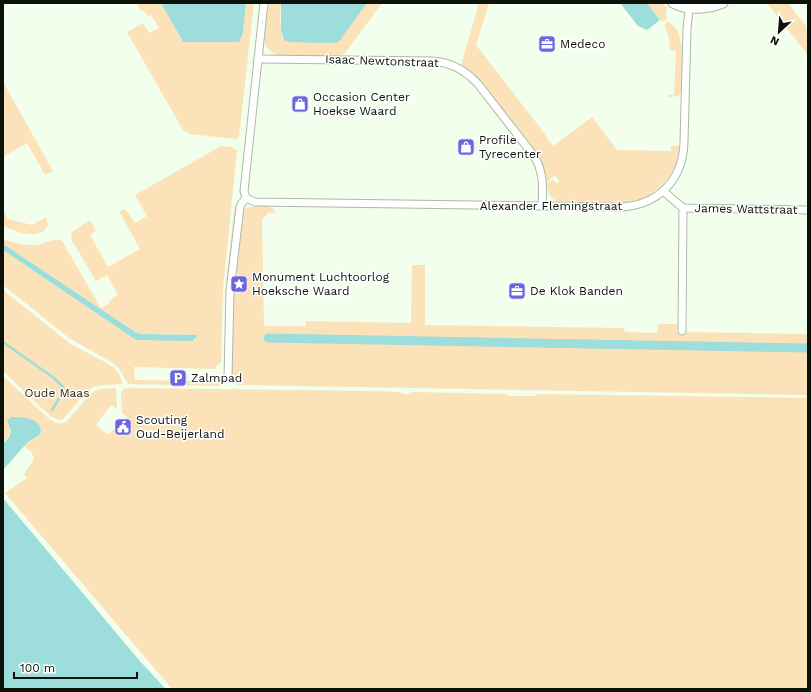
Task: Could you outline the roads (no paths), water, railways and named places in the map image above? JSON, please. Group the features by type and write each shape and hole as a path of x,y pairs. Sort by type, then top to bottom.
{"street":[{"path":"228,378 232,277 240,207 246,198 244,191 264,3"},
{"path":"672,3 689,8 708,7 723,3"},
{"name":"Alexander Flemingstraat","path":"246,198 255,202 542,206 630,206 650,200 663,191 676,176 680,167 683,153 689,8"},
{"name":"Isaac Newtonstraat","path":"258,59 432,61 444,63 460,69 478,84 537,160 542,179 542,206"},
{"name":"James Wattstraat","path":"663,191 683,208 808,210"},
{"name":"James Wattstraat","path":"682,331 683,208"}],"water":[{"path":"161,3 246,3 243,33 239,42 183,42"},
{"path":"281,3 367,3 340,40 332,43 290,42 284,40 281,30"},
{"path":"620,3 647,3 660,20 647,30 638,26"},
{"path":"3,244 135,332 141,334 198,335 193,341 136,340 3,250"},
{"path":"11,417 25,418 34,421 40,427 41,432 38,436 26,444 3,470 3,444 11,432 7,420"},
{"path":"3,498 140,661 166,689 3,689"}],"waterway":[{"path":"268,338 808,348"},
{"path":"3,342 54,378 63,387 63,392 52,410"}],"place":[{"name":"Medeco","path":"547,44"},
{"name":"Occasion Center Hoekse Waard","path":"300,104"},
{"name":"Profile Tyrecenter","path":"466,147"},
{"name":"Monument Luchtoorlog Hoeksche Waard","path":"239,284"},
{"name":"De Klok Banden","path":"517,291"},
{"name":"Zalmpad","path":"178,378"},
{"name":"Scouting Oud-Beijerland","path":"123,427"}],"park label":[{"name":"Oude Maas","path":"57,393"}]}
